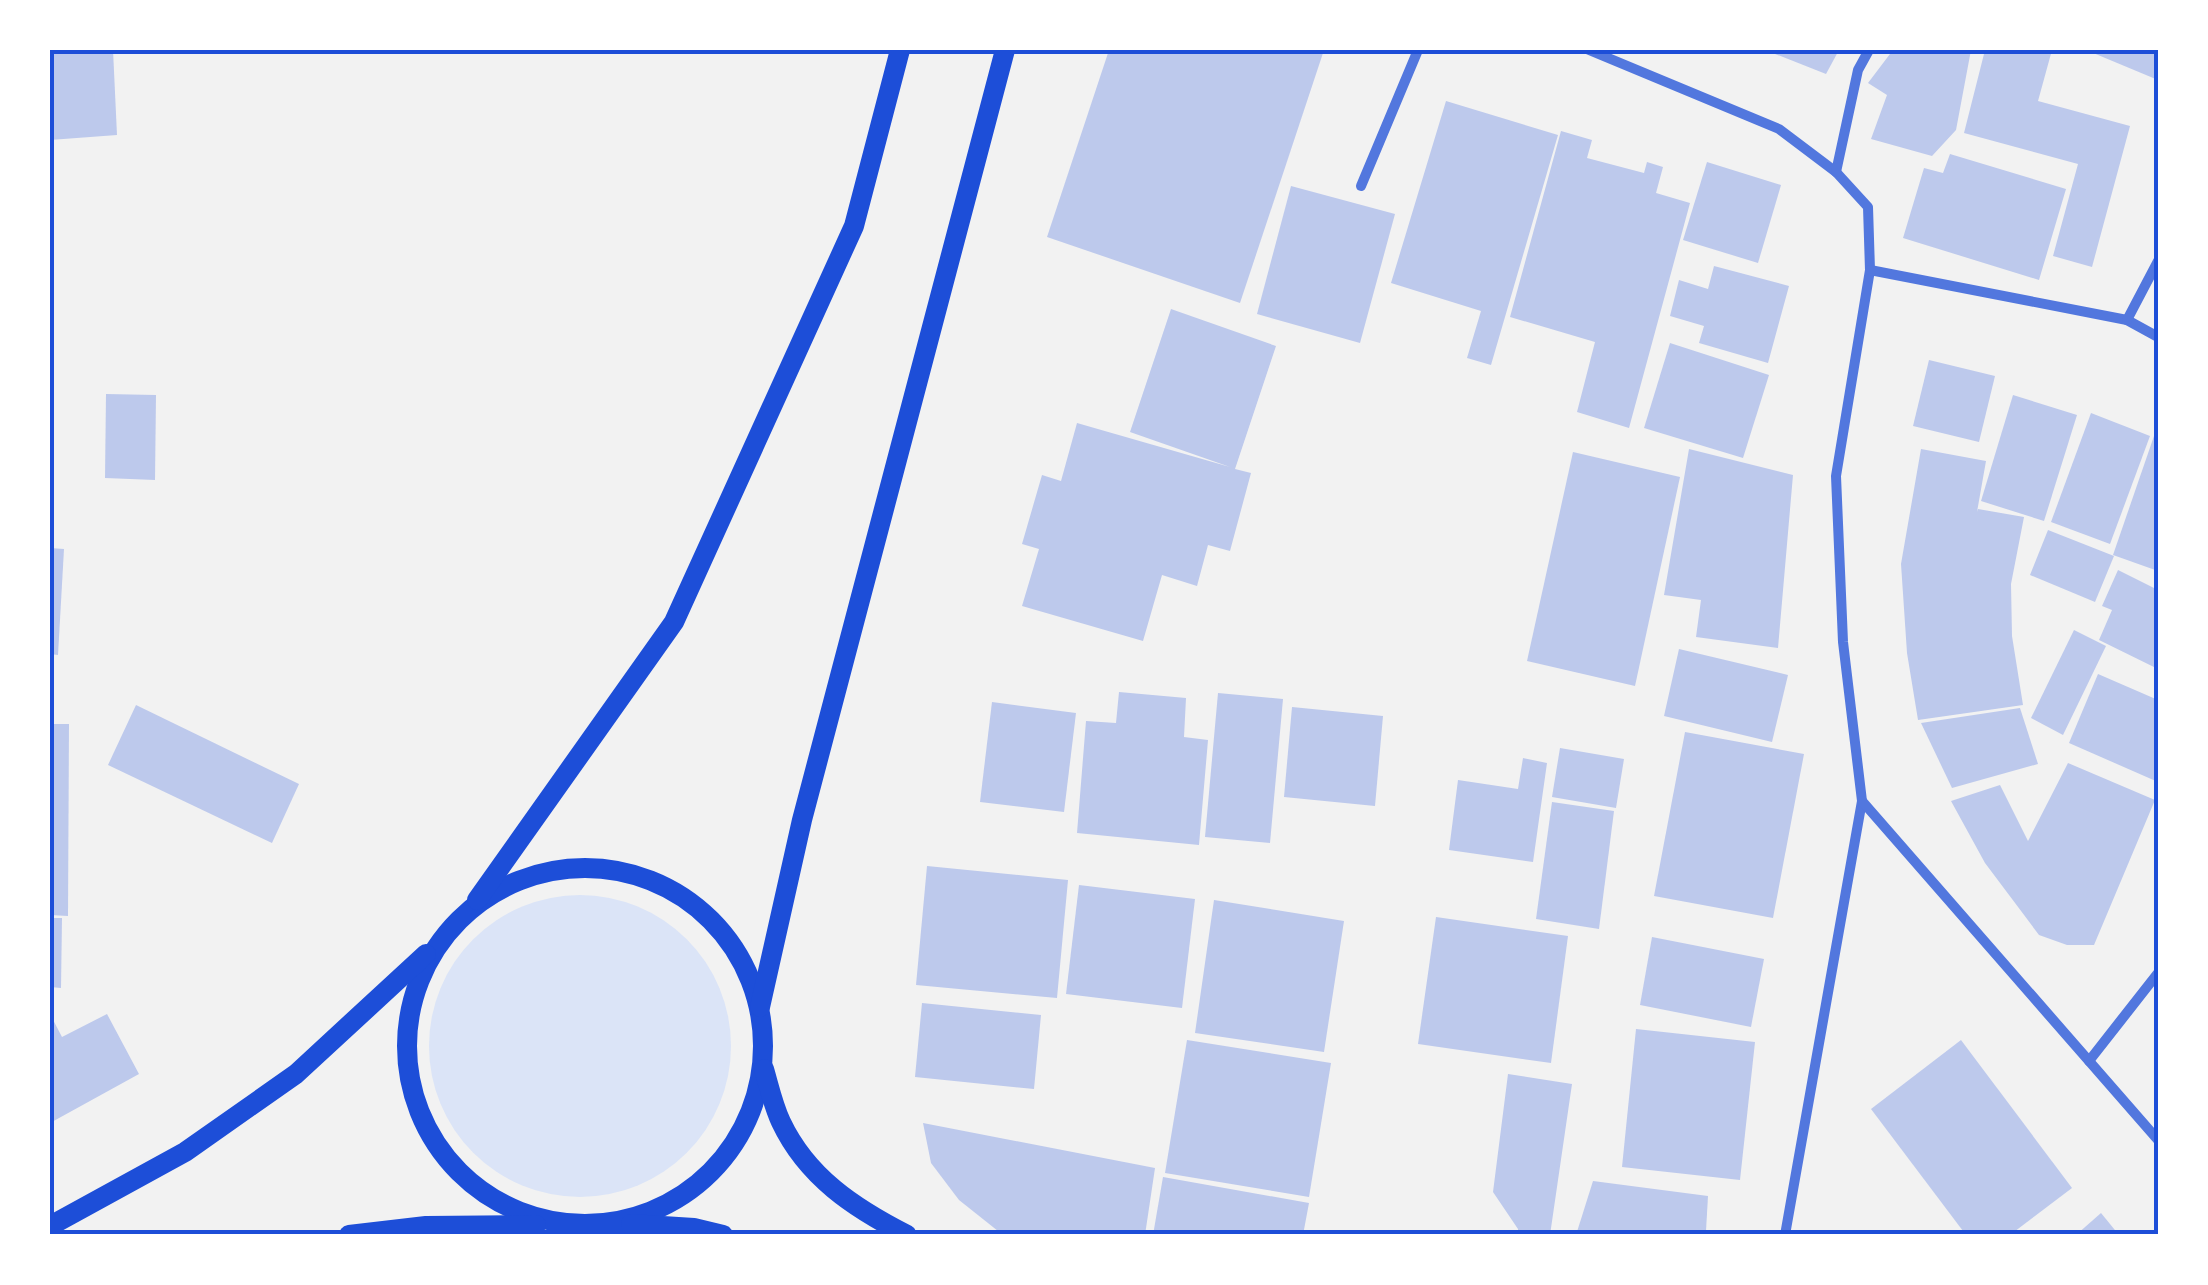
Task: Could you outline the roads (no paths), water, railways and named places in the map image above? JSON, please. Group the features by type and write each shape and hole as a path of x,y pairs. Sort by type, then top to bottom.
{"main road":[{"path":"50,1226 185,1152 296,1074 435,946 474,904 674,622 854,226 900,50"},
{"path":"907,1235 834,1191 806,1160 781,1122 763,1068 760,1007 802,820 1005,50"},
{"path":"474,904 526,875 586,866 644,876 697,906 737,951 760,1007"},
{"path":"435,946 414,994 405,1046 413,1098 435,1144 470,1184 514,1211 564,1225"},
{"path":"620,1223 662,1209 700,1184 731,1152 753,1112 763,1068"},
{"path":"349,1235 426,1226 620,1223 694,1228 724,1235"}],"street":[{"path":"1361,186 1418,50"},
{"path":"1589,50 1779,129 1836,172 1868,207 1870,270 1836,476 1843,642 1862,801 1785,1235"},
{"path":"1836,172 1858,70 1869,50"},
{"path":"2127,320 2158,261"},
{"path":"1870,270 2127,320 2158,337"},
{"path":"1862,801 2158,1140"},
{"path":"2089,1061 2158,973"}]}
